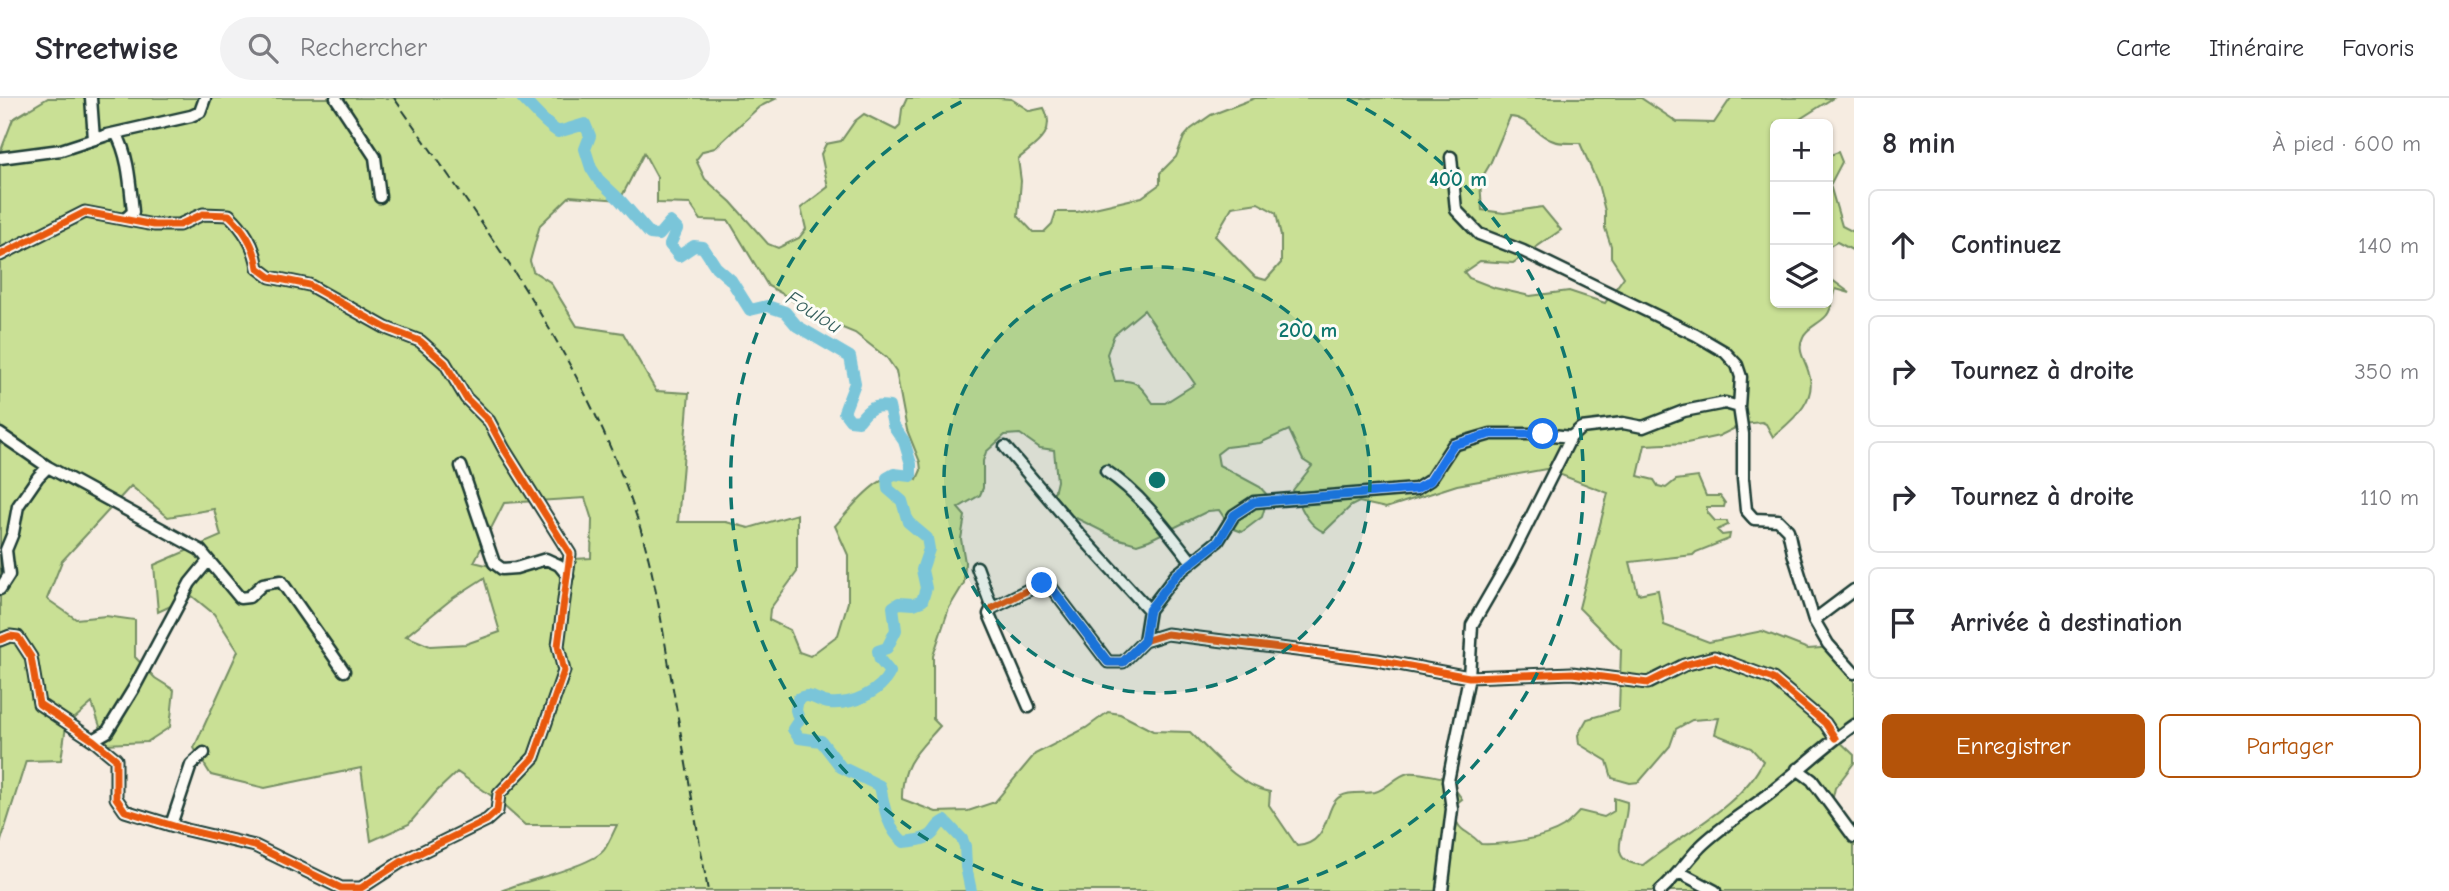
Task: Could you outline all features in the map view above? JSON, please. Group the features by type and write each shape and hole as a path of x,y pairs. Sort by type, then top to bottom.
{"street":[{"path":"92,98 94,139"},
{"path":"0,159 61,150 116,133 191,116 200,112 205,98"},
{"path":"337,98 375,157 380,197"},
{"path":"116,133 123,146 133,212 125,219"},
{"path":"1451,157 1455,210 1479,234 1535,257 1696,335 1725,352 1737,365 1741,377 1739,407 1744,434 1743,479 1746,510 1754,519 1778,520 1788,530 1814,620 1828,644 1854,673"},
{"path":"0,255 85,212 154,225 179,225 203,214 229,215 245,230 258,268 270,277 309,285 386,328 420,341 445,363 466,398 489,421 570,554 558,646 564,671 534,757 499,794 497,811 487,820 401,862 361,888 341,888 255,846 125,811 116,798 116,759 39,704 30,657 18,637 10,636 0,640"},
{"path":"1442,891 1452,809 1448,781 1469,677 1472,625 1509,561 1571,437 1581,428 1623,422 1643,427 1684,411 1725,403 1739,407"},
{"path":"0,434 48,467 200,550 240,598 249,597 263,584 281,581 344,671"},
{"path":"1144,641 1149,610 1176,575 1219,541 1234,515 1254,502 1416,489 1430,481 1453,445 1491,434 1571,437"},
{"path":"1005,447 1149,610"},
{"path":"461,466 494,563 502,569 516,568 546,559 559,565 568,576"},
{"path":"0,589 9,575 6,550 13,533 18,506 48,467"},
{"path":"1107,471 1159,520 1192,562"},
{"path":"93,740 107,732 134,688 190,583 208,561"},
{"path":"977,567 992,608"},
{"path":"1029,707 989,614 992,608 1042,583 1051,587 1108,662 1123,662 1144,641 1167,634 1377,660 1469,677 1573,673 1648,683 1684,665 1714,657 1773,680 1825,723 1835,738"},
{"path":"1814,620 1854,590"},
{"path":"1660,891 1721,829 1854,725"},
{"path":"171,825 191,765 204,753"},
{"path":"1797,769 1812,780 1854,837"},
{"path":"1679,872 1715,891"}],"green space":[{"path":"48,98 777,98 759,107 715,148 703,151 696,160 705,179 731,202 768,244 778,248 799,238 806,229 801,208 828,187 821,154 826,144 841,141 855,121 864,114 896,130 900,126 902,109 907,98 1011,99 1030,111 1044,108 1048,124 1043,137 1018,159 1021,181 1018,216 1033,232 1044,232 1052,224 1056,212 1077,212 1142,197 1160,184 1160,173 1176,157 1184,137 1191,129 1211,115 1255,98 1641,98 1677,122 1714,123 1731,98 1833,98 1800,119 1770,119 1770,308 1830,308 1821,321 1807,331 1801,342 1811,384 1810,393 1801,410 1773,437 1762,422 1743,424 1719,436 1687,443 1645,445 1638,476 1654,480 1658,486 1666,488 1676,480 1698,477 1706,496 1720,496 1725,503 1724,507 1707,507 1707,512 1715,521 1727,521 1728,525 1717,530 1722,535 1730,534 1729,539 1693,555 1630,562 1638,594 1658,590 1664,625 1709,642 1762,631 1808,649 1821,648 1828,644 1854,673 1854,725 1836,738 1854,755 1854,763 1835,788 1829,814 1837,823 1854,825 1854,891 501,891 597,856 606,847 617,825 525,825 496,799 457,772 409,824 371,841 361,768 265,788 211,775 194,748 238,651 214,614 192,596 158,612 154,565 221,536 214,509 168,517 131,486 62,561 47,599 76,619 106,616 135,620 135,657 155,678 174,690 170,727 147,742 106,744 92,703 66,726 61,760 26,761 0,844 0,153 13,119","holes":["1510,117 1521,120 1554,141 1580,143 1598,184 1605,211 1605,228 1611,246 1611,257 1624,277 1605,303 1569,291 1530,296 1495,288 1469,278 1464,272 1480,261 1513,263 1561,230 1542,207 1504,213 1482,210 1480,181","644,153 657,177 657,203 690,204 701,220 729,221 768,286 816,317 855,333 887,358 896,371 907,430 921,470 917,479 905,475 882,480 861,497 835,526 848,555 848,602 838,635 810,656 799,652 790,630 769,620 770,609 797,572 797,514 749,528 726,522 678,522 689,393 656,391 623,333 577,326 550,282 533,271 530,261 540,225 570,196 620,200","1258,203 1276,213 1281,236 1281,263 1266,280 1255,277 1215,236 1232,207","1144,310 1195,384 1165,403 1153,403 1138,385 1129,381 1115,381 1107,354 1114,335","1289,430 1303,460 1312,466 1293,490 1308,519 1324,532 1351,506 1359,502 1386,508 1457,485 1546,469 1608,493 1579,608 1621,650 1619,710 1587,719 1578,735 1579,744 1607,761 1612,778 1630,783 1639,782 1670,746 1676,729 1692,720 1719,718 1715,734 1751,748 1763,761 1754,777 1726,805 1643,865 1630,863 1623,858 1620,851 1627,802 1614,798 1614,811 1604,817 1580,811 1563,827 1535,838 1481,844 1457,822 1452,807 1462,799 1447,778 1417,773 1408,773 1375,792 1341,796 1331,807 1322,831 1316,838 1297,846 1269,805 1270,792 1237,776 1190,732 1153,731 1120,714 1108,712 1086,728 1035,754 995,802 968,811 936,812 902,799 904,776 912,759 940,726 933,719 933,656 949,608 964,583 965,562 961,539 965,516 958,508 980,495 986,452 1005,435 1020,434 1040,448 1054,450 1057,481 1052,502 1060,510 1116,538 1137,544 1208,511 1219,510 1231,528 1242,532 1262,517 1268,496 1260,487 1219,465 1217,454 1226,447 1260,443","585,498 592,520 591,558 556,560 506,570 474,562 504,503","484,578 500,632 466,644 430,646 406,636 453,598"]},
{"path":"1838,152 1842,162 1833,179 1833,154"},
{"path":"1833,195 1842,226 1854,232 1854,251 1837,242 1833,244"},
{"path":"1833,281 1850,293 1836,289 1833,299"}],"waterway":[{"name":"Foulou","path":"522,98 558,132 585,124 590,136 585,149 591,168 598,179 650,234 659,235 670,222 677,229 670,245 679,256 694,246 703,247 716,267 731,280 750,310 767,306 785,312 797,326 850,357 855,383 844,412 850,420 859,421 875,407 889,407 893,425 904,441 911,464 911,476 894,474 887,478 888,489 902,501 908,522 927,538 929,549 922,570 926,588 922,601 914,604 899,603 893,607 896,630 887,648 878,651 880,660 890,672 879,686 872,692 847,702 829,703 811,696 798,699 796,710 799,720 793,729 799,738 821,741 841,767 880,786 890,824 904,842 927,837 945,821 965,846 971,891"}],"railway":[{"path":"394,98 530,297 561,348 614,456 642,533 652,575 708,891"}],"cycle path":[{"path":"0,255 85,212 154,225 179,225 203,214 229,215 248,239 258,268 270,277 309,285 386,328 420,341 445,363 466,398 489,421 570,554 558,646 564,671 534,757 499,794 497,811 487,820 401,862 361,888 341,888 255,846 187,830 125,811 116,798 116,759 39,704 31,657 18,637 10,636 0,640"},
{"path":"992,608 1042,583 1051,587 1108,662 1123,662 1144,641 1167,634 1377,660 1469,677 1572,673 1648,683 1684,665 1714,657 1773,679 1825,723 1835,738"}],"route":[{"path":"1042,583 1051,587 1108,662 1123,662 1144,641 1149,610 1176,575 1219,541 1234,515 1254,502 1416,489 1430,481 1453,445 1491,434 1543,434"}]}
